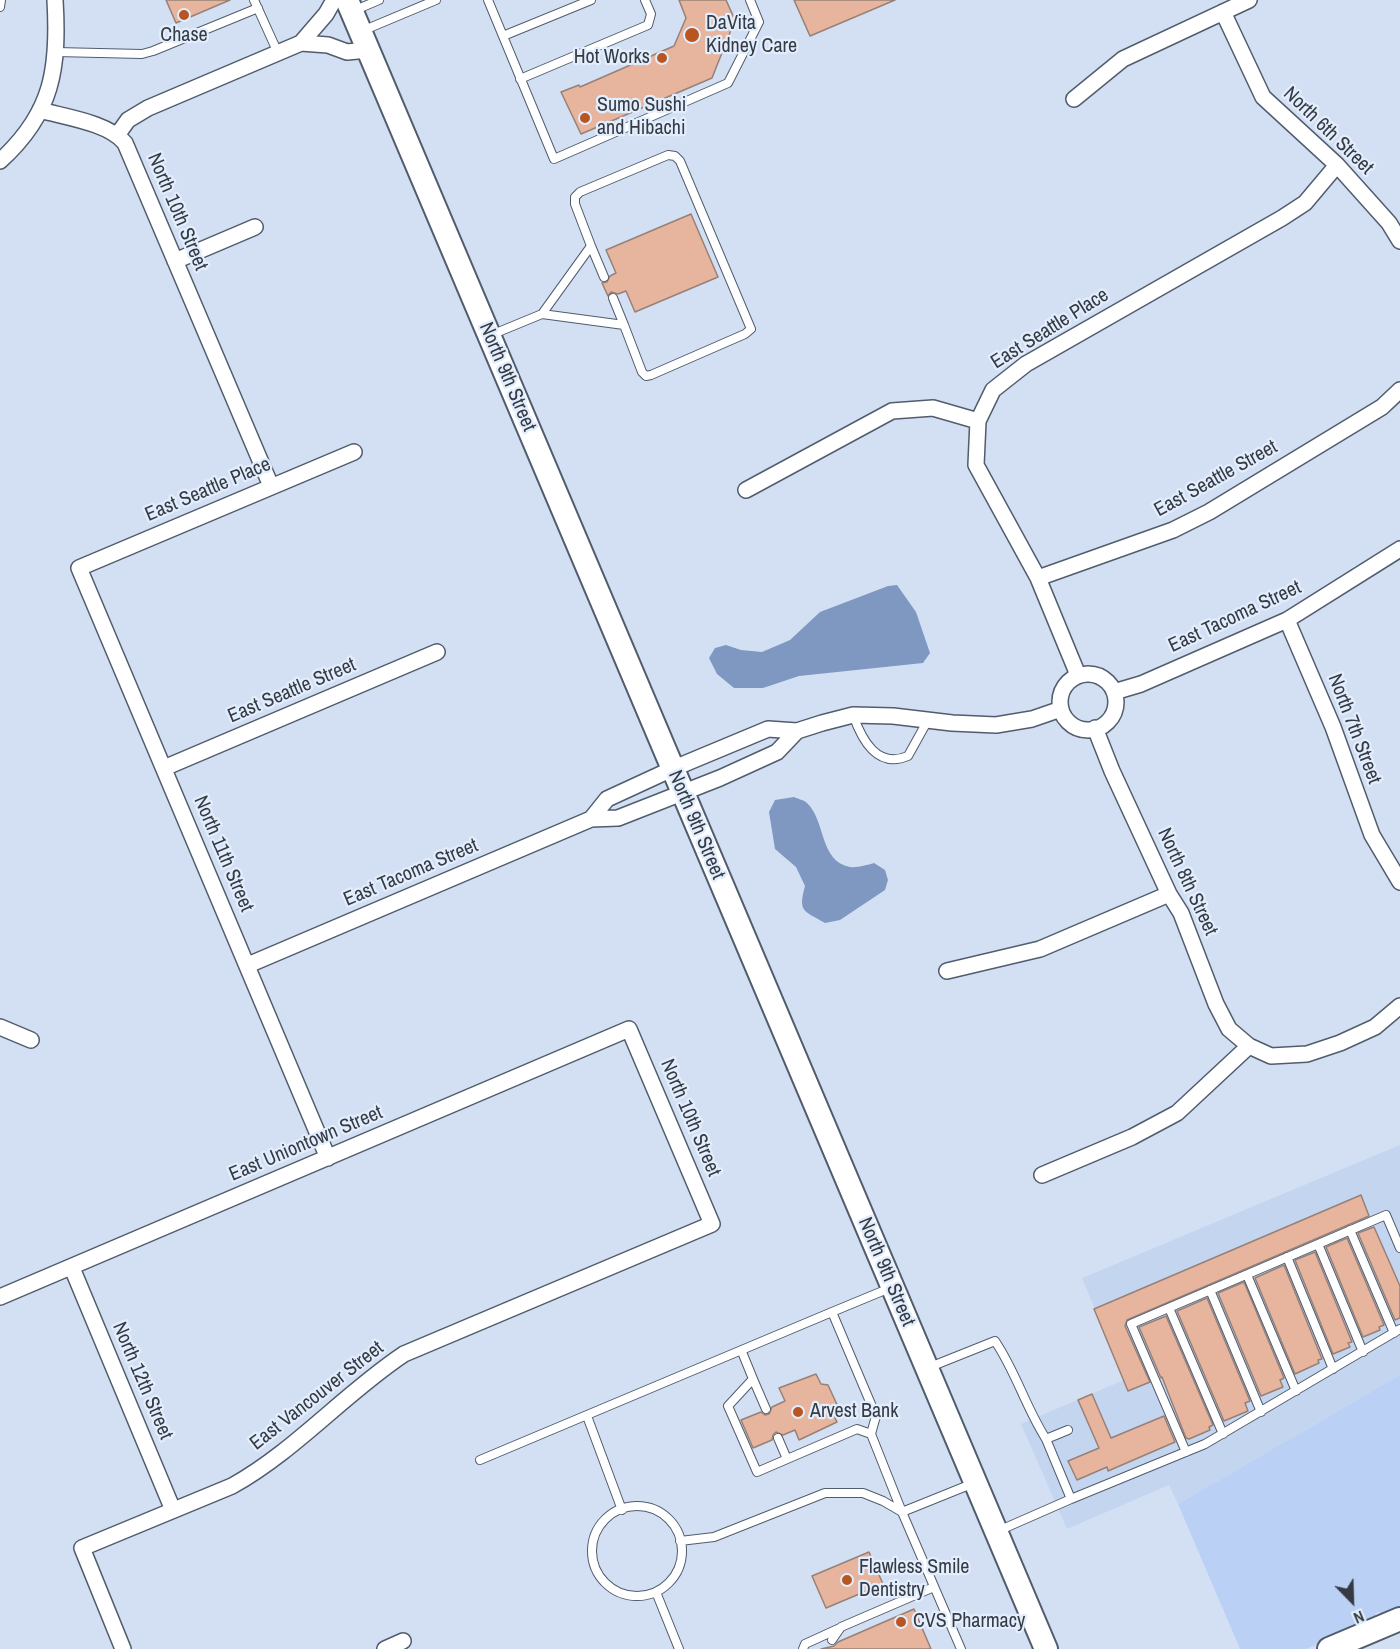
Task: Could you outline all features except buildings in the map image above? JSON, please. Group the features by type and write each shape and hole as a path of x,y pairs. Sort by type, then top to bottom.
{"main road":[{"name":"North 9th Street","path":"352,19 489,336 1046,1649"},
{"path":"1329,1649 1400,1619"}],"street":[{"path":"0,161 17,146 30,129 53,75 56,52 55,0"},
{"path":"1074,99 1123,59 1249,0"},
{"name":"North 6th Street","path":"1223,12 1263,97 1337,165 1389,223 1400,241"},
{"path":"40,110 101,127 117,134 128,120 148,108 300,43 319,23 352,19 347,52 328,45 300,43"},
{"name":"North 10th Street","path":"117,134 125,143 271,486"},
{"name":"East Seattle Place","path":"978,421 993,390 1026,364 1282,218 1305,203 1337,165"},
{"path":"175,261 255,227"},
{"name":"East Seattle Street","path":"1038,578 1173,530 1209,512 1382,407 1400,390"},
{"path":"746,490 892,411 933,408 978,421 976,465 1038,578 1078,675"},
{"name":"East Seattle Place","path":"79,568 354,452"},
{"name":"East Tacoma Street","path":"1114,692 1141,684 1287,620 1400,549"},
{"name":"North 11th Street","path":"79,568 328,1158"},
{"name":"North 7th Street","path":"1287,620 1333,727 1372,835 1400,882"},
{"name":"East Seattle Street","path":"164,768 437,652"},
{"path":"1078,675 1099,676 1110,684 1114,692 1116,702 1113,714 1107,722 1095,728 1085,729 1072,725 1065,718 1061,709 1060,699 1063,689 1078,675"},
{"name":"East Tacoma Street","path":"591,819 607,799 672,768 768,729 797,731 853,715 996,724 1032,719 1061,709"},
{"name":"North 8th Street","path":"1095,728 1112,771 1169,894 1181,913 1216,1004 1229,1029 1249,1046"},
{"name":"East Tacoma Street","path":"248,965 591,819 618,818 683,793 777,752 797,731"},
{"path":"947,971 1040,949 1169,894"},
{"path":"1042,1175 1132,1137 1177,1113 1249,1046 1271,1056 1307,1054 1340,1043 1375,1027 1400,1006"},
{"path":"0,1027 31,1040"},
{"name":"North 10th Street","path":"629,1029 712,1224"},
{"name":"East Uniontown Street","path":"0,1297 629,1029"},
{"name":"East Vancouver Street","path":"123,1649 82,1548 245,1478 278,1455 382,1369 404,1354 712,1224"},
{"name":"North 12th Street","path":"72,1268 173,1510"},
{"path":"385,1649 403,1641"}],"lane":[{"path":"0,7 1,0"},
{"path":"352,19 379,0"},
{"path":"352,19 436,0"},
{"path":"488,0 554,159 728,83 759,22 750,0"},
{"path":"502,36 591,0"},
{"path":"520,78 648,25 651,14 645,0"},
{"path":"56,52 142,54 256,4 278,53"},
{"path":"604,277 575,204 576,197 580,192 668,155 675,156 680,161 751,329 745,334 646,376 642,372 613,298"},
{"path":"542,314 591,246"},
{"path":"489,336 542,314 624,325"},
{"path":"853,715 861,737 883,758 891,760 908,756 928,720"},
{"path":"1186,1452 1131,1324 1386,1215 1400,1248"},
{"path":"997,1532 1205,1444 1397,1331 1350,1230"},
{"path":"1318,1244 1363,1352"},
{"path":"1287,1257 1333,1369"},
{"path":"1247,1275 1296,1391"},
{"path":"480,1460 742,1352 892,1287"},
{"path":"1210,1290 1261,1412"},
{"path":"1169,1308 1223,1434"},
{"path":"832,1312 876,1416 872,1434 902,1512 961,1649"},
{"path":"926,1368 995,1341 1005,1355 1033,1418 1046,1439 1071,1499"},
{"path":"742,1352 766,1409"},
{"path":"753,1379 728,1406 757,1472 857,1429 872,1434"},
{"path":"587,1416 622,1510"},
{"path":"1046,1439 1068,1430"},
{"path":"778,1438 787,1459"},
{"path":"902,1512 975,1483"},
{"path":"680,1541 714,1537 825,1493 863,1493 883,1500 902,1512"},
{"path":"632,1507 659,1512 670,1521 680,1541 681,1560 676,1574 656,1592 642,1596 628,1596 615,1591 604,1582 596,1570 592,1557 593,1543 606,1519 632,1507"},
{"path":"803,1649 805,1644 934,1587"},
{"path":"656,1592 679,1649"},
{"path":"832,1640 841,1627"}],"shaded area":[{"path":"897,585 916,612 930,653 923,663 799,676 763,688 734,688 717,674 709,658 715,648 726,645 741,650 762,652 790,640 820,612 888,586"},
{"path":"794,797 806,802 813,811 828,849 840,863 853,867 874,863 885,870 888,880 885,890 840,920 825,923 804,909 802,901 805,886 796,867 775,849 769,812 775,800"},
{"path":"1400,1145 1400,1375 1178,1504 1169,1485 1067,1529 1021,1424 1124,1380 1082,1278"},
{"path":"1400,1375 1400,1608 1381,1616 1379,1612 1375,1613 1377,1618 1372,1621 1306,1649 1240,1649 1178,1504"}],"place":[{"name":"Chase","path":"184,15"},
{"name":"DaVita Kidney Care","path":"692,35"},
{"name":"Hot Works","path":"662,58"},
{"name":"Sumo Sushi and Hibachi","path":"585,118"},
{"name":"Arvest Bank","path":"798,1412"},
{"name":"Flawless Smile Dentistry","path":"847,1580"},
{"name":"CVS Pharmacy","path":"901,1622"}]}
